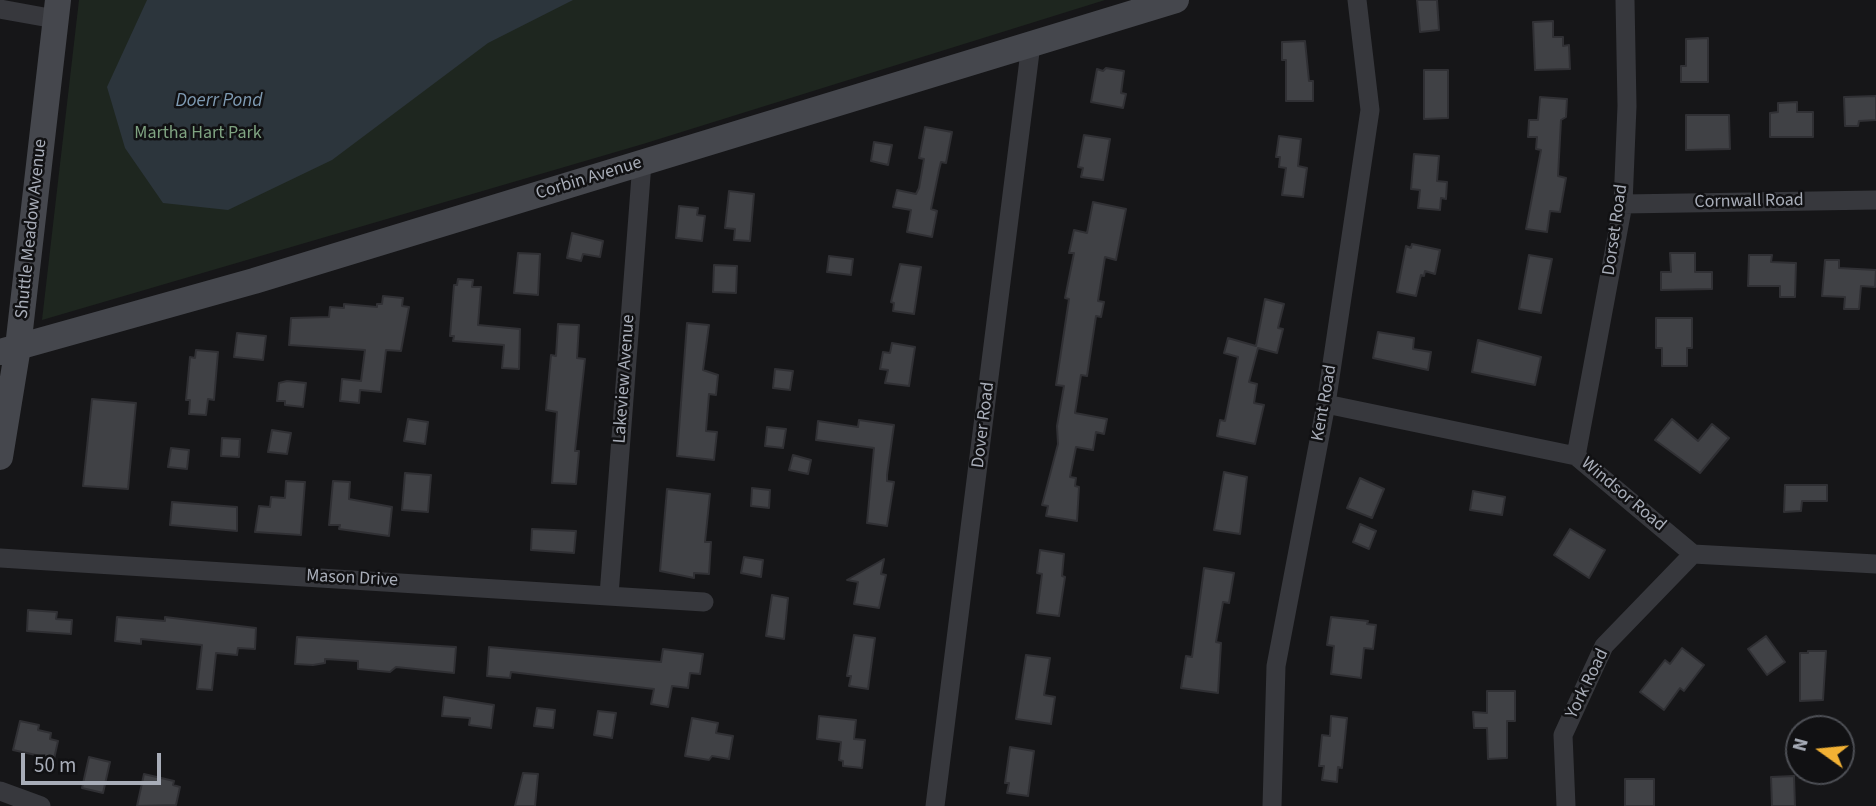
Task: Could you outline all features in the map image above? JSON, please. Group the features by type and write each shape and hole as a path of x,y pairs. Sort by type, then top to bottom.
{"main road":[{"name":"Corbin Avenue","path":"9,349 254,281 1176,0"},
{"name":"Shuttle Meadow Avenue","path":"0,457 9,349 57,10"}],"street":[{"name":"Kent Road","path":"1272,806 1276,666 1326,404 1370,110 1357,0"},
{"name":"Dorset Road","path":"1576,456 1623,204 1627,106 1625,0"},
{"path":"0,9 57,10"},
{"name":"Dover Road","path":"935,806 1031,44"},
{"name":"Lakeview Avenue","path":"609,595 642,163"},
{"name":"Cornwall Road","path":"1623,204 1876,200"},
{"name":"Windsor Road","path":"1326,404 1576,456 1693,554"},
{"path":"1693,554 1876,564"},
{"name":"York Road","path":"1566,806 1563,735 1604,646 1693,554"},
{"name":"Mason Drive","path":"0,558 704,602"},
{"path":"0,791 41,806"}],"green space":[{"name":"Martha Hart Park","path":"79,0 1105,0 643,144 42,320"}],"water":[{"name":"Doerr Pond","path":"147,0 573,0 488,43 332,160 228,210 163,203 125,148 107,87"}],"building":[{"path":"1417,0 1437,0 1439,30 1420,32"},
{"path":"1553,21 1553,37 1563,37 1563,46 1569,45 1570,69 1535,70 1533,22"},
{"path":"1708,38 1708,82 1681,82 1681,66 1686,66 1686,39"},
{"path":"1305,41 1309,81 1313,81 1313,101 1286,101 1286,60 1282,60 1282,42"},
{"path":"1106,68 1124,71 1121,93 1126,94 1123,108 1091,102 1097,69 1103,71"},
{"path":"1424,70 1448,70 1448,118 1424,119"},
{"path":"1876,96 1876,120 1859,121 1858,126 1845,126 1844,97"},
{"path":"1540,97 1567,99 1566,117 1561,120 1558,176 1566,178 1560,212 1550,211 1547,232 1526,229 1541,150 1536,149 1537,137 1528,137 1529,120 1538,120"},
{"path":"1797,102 1797,112 1813,112 1813,137 1770,137 1770,113 1778,112 1778,103"},
{"path":"1686,115 1729,115 1730,149 1686,150"},
{"path":"925,127 952,132 946,163 941,162 931,209 937,211 932,237 907,232 911,210 893,207 897,190 916,194 919,188 924,159 919,158"},
{"path":"1084,135 1110,139 1103,180 1081,177 1083,168 1078,167"},
{"path":"1279,136 1301,139 1298,166 1307,168 1303,197 1282,195 1286,168 1279,167 1280,157 1276,157"},
{"path":"874,142 892,145 888,165 871,161"},
{"path":"1414,154 1439,156 1437,181 1447,182 1446,199 1441,198 1440,210 1418,208 1420,190 1411,189"},
{"path":"729,191 754,194 750,241 734,240 735,229 725,228"},
{"path":"1093,202 1126,209 1116,260 1105,257 1098,301 1104,302 1101,317 1096,316 1087,376 1081,375 1075,413 1107,419 1104,434 1096,432 1093,450 1076,447 1070,477 1076,478 1075,486 1079,487 1077,521 1046,516 1048,506 1042,505 1058,444 1057,426 1064,386 1056,385 1069,299 1065,298 1074,253 1069,253 1074,230 1087,233"},
{"path":"679,206 698,208 697,215 705,216 702,241 676,238"},
{"path":"572,233 603,241 600,257 583,254 581,261 567,258"},
{"path":"1412,244 1440,250 1435,274 1425,271 1424,276 1421,275 1416,296 1397,292 1406,246 1411,248"},
{"path":"518,253 540,254 538,295 514,293"},
{"path":"1670,253 1695,253 1695,272 1712,272 1712,289 1661,290 1661,272 1671,272"},
{"path":"1529,255 1552,259 1541,313 1519,309"},
{"path":"1749,255 1772,255 1771,262 1796,263 1795,297 1780,297 1780,286 1748,286"},
{"path":"829,256 853,259 851,275 827,272"},
{"path":"1825,260 1839,260 1839,268 1876,270 1875,287 1861,286 1859,309 1844,309 1845,297 1822,296"},
{"path":"900,264 921,267 914,314 893,311 894,303 891,302"},
{"path":"714,265 737,266 736,293 713,292"},
{"path":"458,279 473,280 472,287 481,287 478,325 520,329 519,369 502,368 504,345 453,341 454,336 450,336 454,285 457,285"},
{"path":"383,296 403,298 402,306 409,307 401,351 386,350 381,392 360,390 359,403 340,401 342,379 361,381 365,350 289,345 291,318 329,317 330,307 344,308 344,304 377,307 377,304 382,304"},
{"path":"1265,299 1284,304 1278,328 1283,329 1277,353 1258,348 1249,382 1257,384 1254,403 1264,405 1255,444 1217,436 1220,420 1225,421 1238,357 1224,353 1228,338 1256,346"},
{"path":"1656,318 1692,318 1692,348 1687,348 1687,366 1662,366 1662,348 1656,348"},
{"path":"687,323 709,325 703,370 718,375 716,395 709,394 706,431 717,432 714,460 677,456"},
{"path":"558,324 579,325 577,358 585,359 575,451 579,451 576,484 552,483 557,412 546,410 551,355 556,356"},
{"path":"1378,332 1414,338 1413,349 1431,352 1428,370 1373,358"},
{"path":"237,333 266,336 263,360 234,357"},
{"path":"1478,340 1541,357 1535,385 1472,372"},
{"path":"892,343 915,347 909,386 885,383 888,370 880,369 883,352 890,353"},
{"path":"196,350 218,352 214,400 208,399 206,415 189,414 190,400 186,400 190,357 195,358"},
{"path":"775,369 793,371 790,390 773,388"},
{"path":"279,383 306,383 303,407 277,401"},
{"path":"92,399 136,403 128,489 83,486"},
{"path":"408,419 428,422 425,444 404,441"},
{"path":"1672,419 1698,441 1712,424 1729,438 1700,473 1655,440"},
{"path":"859,420 894,425 887,481 894,482 887,526 867,523 874,448 816,440 818,421 858,427"},
{"path":"767,427 786,429 783,448 765,446"},
{"path":"272,430 291,433 287,454 268,452"},
{"path":"222,438 240,439 239,457 221,456"},
{"path":"171,448 189,450 187,469 168,467"},
{"path":"793,455 811,460 808,474 789,470"},
{"path":"1224,472 1247,477 1240,534 1214,530"},
{"path":"405,473 431,475 428,512 402,510"},
{"path":"1360,478 1384,489 1372,518 1347,508"},
{"path":"286,481 305,482 301,535 255,532 259,506 270,507 271,497 285,498"},
{"path":"333,481 350,482 349,499 392,507 389,536 339,529 340,525 329,525"},
{"path":"1785,485 1827,485 1827,501 1802,501 1801,511 1784,512"},
{"path":"752,488 770,490 769,508 751,506"},
{"path":"667,489 710,494 705,542 711,542 709,574 694,573 694,578 660,571"},
{"path":"1473,491 1505,497 1502,515 1470,510"},
{"path":"172,502 237,507 237,531 170,525"},
{"path":"1360,524 1376,531 1369,549 1353,542"},
{"path":"532,529 576,531 574,553 531,550"},
{"path":"1570,529 1605,550 1589,578 1554,555"},
{"path":"1040,550 1064,554 1062,576 1065,577 1059,616 1037,613 1042,574 1037,573"},
{"path":"744,557 763,560 761,577 741,573"},
{"path":"884,559 881,574 886,575 879,608 854,604 858,582 847,580"},
{"path":"1204,568 1234,573 1229,603 1223,602 1216,642 1221,643 1218,693 1181,688 1186,656 1192,657"},
{"path":"772,595 788,598 784,639 766,636"},
{"path":"28,610 57,612 56,619 72,620 71,634 27,631"},
{"path":"117,617 165,621 165,617 256,628 255,649 238,648 237,655 216,653 212,690 197,689 202,645 141,639 141,644 115,641"},
{"path":"1331,617 1368,621 1367,624 1376,625 1373,649 1364,648 1361,678 1331,674 1334,646 1327,645"},
{"path":"854,635 875,638 868,689 849,686 851,676 847,676"},
{"path":"1766,636 1785,662 1767,675 1748,649"},
{"path":"297,637 456,647 454,673 396,667 390,672 358,669 358,661 325,659 325,663 313,665 295,664"},
{"path":"489,647 661,662 663,649 703,654 700,674 690,673 688,688 672,686 668,707 651,704 654,689 511,672 510,678 487,676"},
{"path":"1682,648 1704,665 1684,691 1680,688 1664,710 1640,692 1665,660 1670,664"},
{"path":"1826,651 1823,700 1800,701 1800,653"},
{"path":"1026,655 1050,658 1044,695 1055,697 1051,724 1016,719"},
{"path":"1487,691 1515,691 1515,721 1507,721 1507,758 1488,759 1487,728 1474,728 1473,712 1487,713"},
{"path":"444,697 494,705 491,728 469,725 470,718 442,716"},
{"path":"537,708 555,710 553,728 534,726"},
{"path":"598,711 616,713 612,738 594,735"},
{"path":"819,716 856,720 854,739 865,740 862,768 843,766 843,761 839,760 841,742 817,739"},
{"path":"1331,716 1347,718 1342,768 1338,767 1337,782 1322,780 1324,766 1319,766 1322,735 1330,736"},
{"path":"692,718 718,723 716,733 733,736 729,759 712,756 709,760 685,756"},
{"path":"20,721 39,725 38,730 51,733 50,739 58,741 54,759 13,750"},
{"path":"1010,747 1034,751 1028,796 1007,793 1009,783 1005,783"},
{"path":"89,757 110,762 103,793 82,788"},
{"path":"523,773 538,774 535,806 515,806"},
{"path":"144,774 174,781 173,785 180,787 176,805 137,806"},
{"path":"1785,776 1785,785 1794,785 1795,806 1772,806 1771,777"},
{"path":"1625,779 1654,779 1654,806 1625,806"}]}
